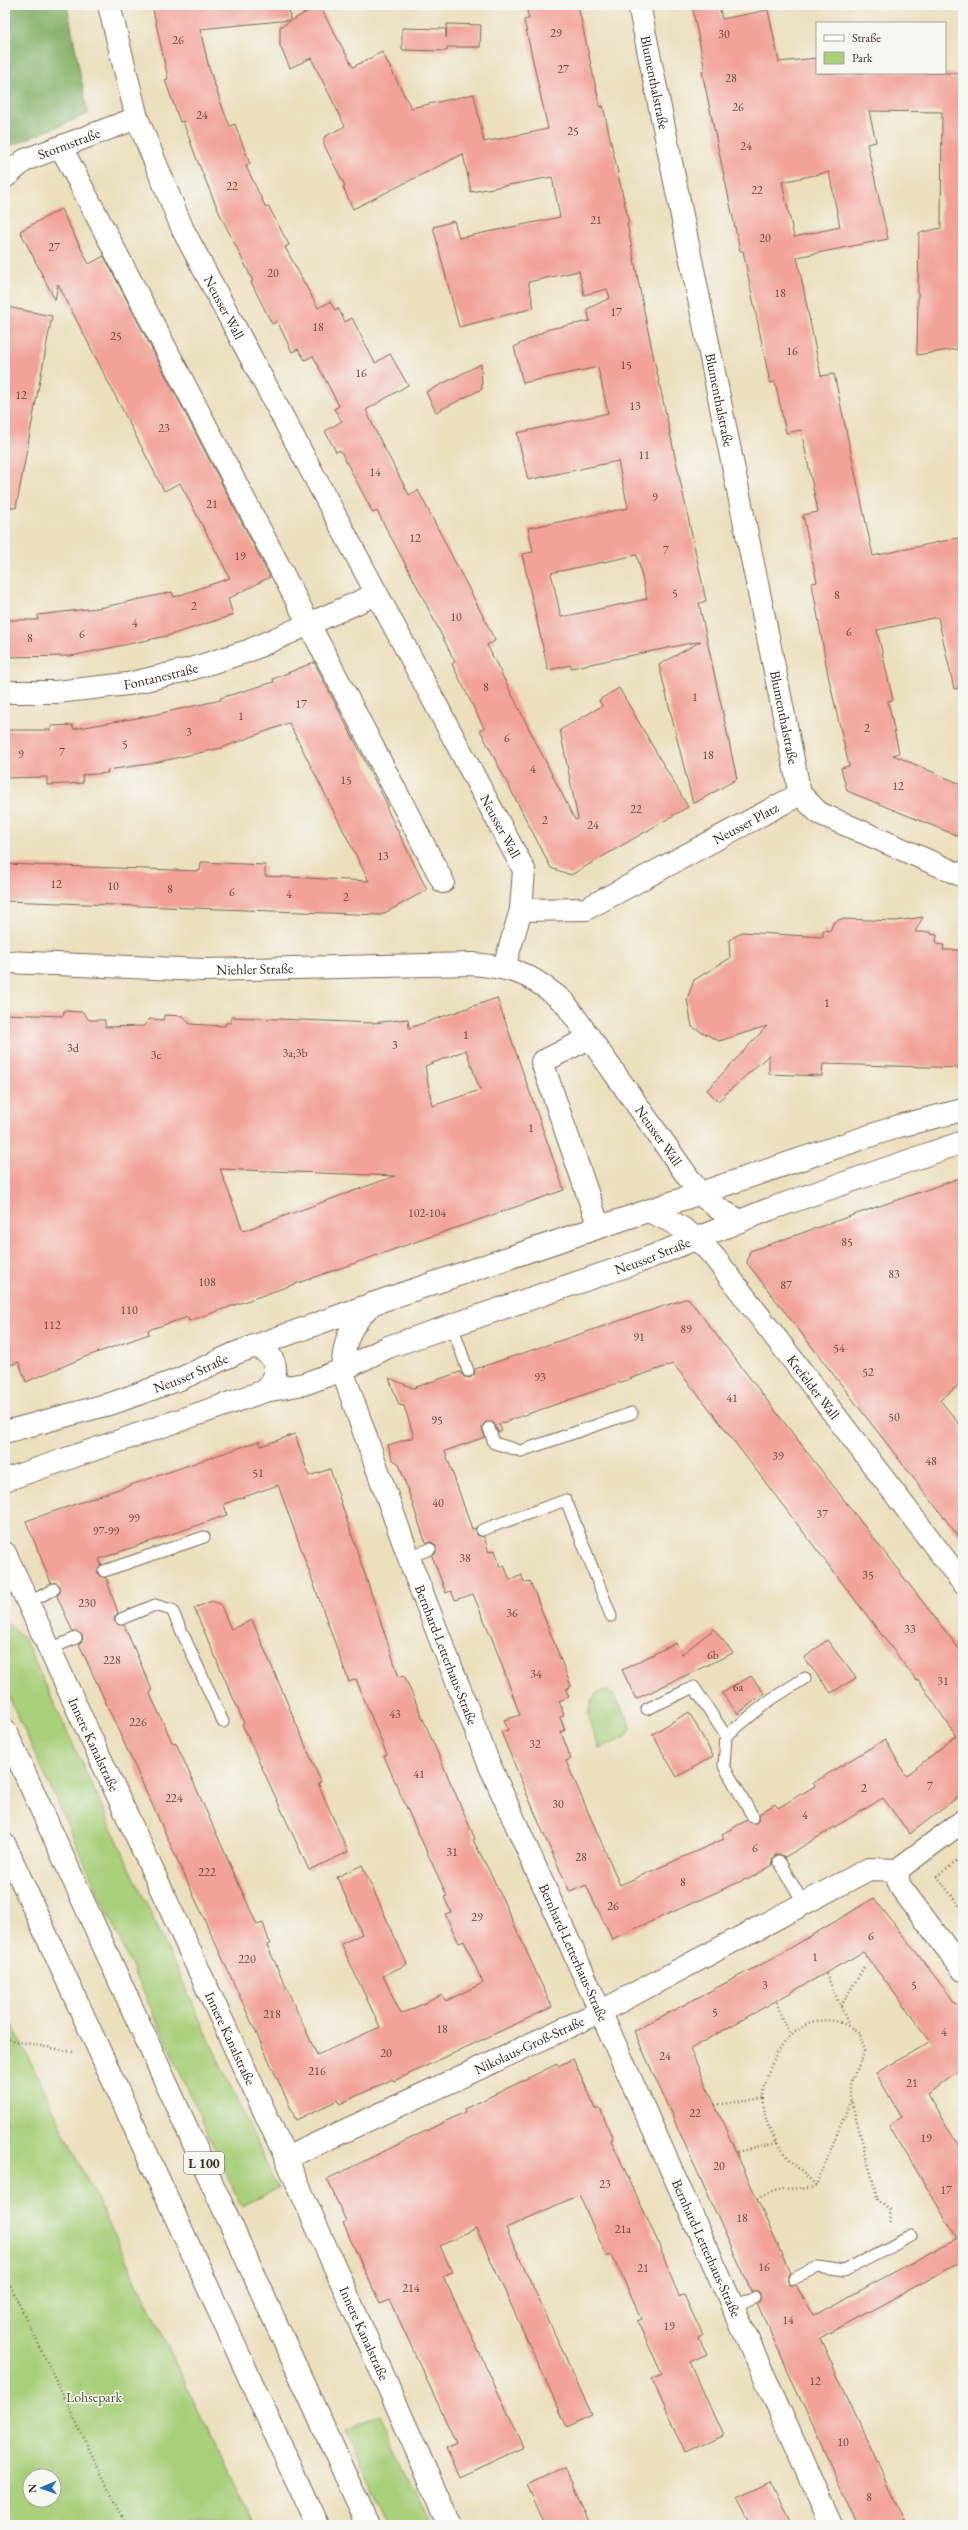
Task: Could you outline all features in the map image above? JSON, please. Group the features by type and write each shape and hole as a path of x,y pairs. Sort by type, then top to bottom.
{"street":[{"name":"Neusser Wall","path":"109,5 137,118 183,230 524,870 521,910 504,967 541,983 565,1003 700,1194 719,1209 740,1221"},
{"name":"Blumenthalstraße","path":"639,5 800,794"},
{"name":"Stormstraße","path":"5,177 25,160 137,118"},
{"path":"61,147 443,882"},
{"path":"308,623 377,594"},
{"name":"Fontanestraße","path":"5,692 56,692 128,684 248,651 308,623"},
{"path":"800,794 819,813 963,876"},
{"name":"Neusser Platz","path":"521,910 586,909 800,794"},
{"name":"Niehler Straße","path":"5,962 204,970 458,964 504,967"},
{"path":"589,1038 542,1062 599,1227"},
{"name":"Neusser Straße","path":"5,1432 113,1403 180,1379 254,1346 372,1304 899,1126 963,1110"},
{"name":"Neusser Straße","path":"5,1480 265,1390 304,1384 342,1370 388,1347 638,1262 740,1221 963,1142"},
{"name":"Krefelder Wall","path":"648,1211 674,1222 698,1238 963,1583"},
{"name":"Neusser Straße","path":"342,1370 344,1350 355,1321 372,1304"},
{"path":"254,1346 265,1350 275,1365 275,1373 271,1384 265,1390"},
{"name":"Bernhard-Letterhaus-Straße","path":"342,1370 408,1557 489,1764 831,2525"},
{"name":"Innere Kanalstraße","path":"5,1553 286,2158 450,2525"},
{"name":"L 100","path":"5,1730 368,2525"},
{"path":"963,1821 897,1870 899,1885 963,1970"},
{"path":"5,1845 317,2525"},
{"name":"Nikolaus-Groß-Straße","path":"286,2158 600,2012 869,1869 897,1870"}],"lane":[{"path":"452,1326 468,1371"},
{"path":"488,1428 494,1443 521,1451 632,1413"},
{"path":"482,1530 566,1500 611,1616"},
{"path":"104,1571 204,1537"},
{"path":"408,1557 430,1549"},
{"path":"28,1603 54,1590"},
{"path":"121,1620 155,1605 172,1610 223,1722"},
{"path":"50,1649 76,1638"},
{"path":"726,1736 770,1700 805,1678"},
{"path":"647,1709 694,1687 726,1736 724,1766 753,1817"},
{"path":"779,1861 804,1904"},
{"path":"793,2279 818,2267 844,2271 911,2236"},
{"path":"733,2307 754,2297"}],"path":[{"path":"963,1857 937,1876 963,1911"},
{"path":"841,2007 864,1967"},
{"path":"826,1974 849,2025"},
{"path":"777,2002 782,2020 791,2035"},
{"path":"816,2185 777,2143 765,2114 764,2098 766,2080 773,2061 791,2035 806,2025 821,2020 837,2020 849,2025 858,2032 865,2051 851,2082 851,2100 878,2200 890,2210 891,2229 898,2243"},
{"path":"5,2039 104,2058"},
{"path":"715,2105 764,2098"},
{"path":"757,2199 770,2192 784,2189 811,2188 816,2185 851,2100"},
{"path":"736,2152 777,2143"},
{"path":"5,2275 126,2525"}],"green space":[{"path":"5,5 67,5 88,114 5,148"},
{"path":"5,1621 24,1638 278,2189 241,2206 5,1688"},
{"path":"602,1691 609,1691 616,1698 632,1728 625,1738 599,1748 593,1733 589,1717 589,1709 595,1696"},
{"name":"Lohsepark","path":"5,2009 254,2525 5,2525"},
{"path":"380,2415 431,2525 388,2525 345,2431"}],"building":[{"path":"152,5 289,5 290,20 200,29 209,68 223,109 230,126 235,124 250,164 246,166 266,208 269,207 289,245 285,247 318,308 330,302 335,310 338,308 345,322 352,318 375,363 390,354 408,385 366,410 376,432 409,495 418,490 486,622 495,641 487,645 575,820 578,819 560,730 602,706 599,700 619,688 688,807 571,875 551,868 480,730 484,728 452,664 455,662 417,586 377,511 373,513 340,450 336,452 325,431 342,421 334,409 339,406 313,356 305,360 298,349 292,352 277,321 272,324 251,282 253,281 218,210 197,160 183,121 180,122 165,80 168,79"},
{"path":"319,5 353,67 382,52 411,108 474,94 484,142 548,129 524,20 529,19 526,5 578,5 600,107 603,106 629,223 627,223 646,321 706,601 699,603 737,779 693,804 659,665 701,641 571,668 571,665 548,670 522,554 533,552 528,528 628,508 618,461 528,480 517,433 608,413 598,367 523,383 514,347 549,329 590,321 587,309 610,298 607,289 584,295 579,271 528,282 534,308 459,327 433,227 454,221 459,238 560,217 552,177 471,192 463,154 353,209 343,187 345,186 324,145 324,137 345,126 311,58 290,68 280,46 280,27","holes":["637,555 647,599 561,617 551,573"]},
{"path":"692,5 719,5 722,19 768,10 779,62 816,58 816,74 963,73 963,348 917,355 919,233 941,228 942,112 869,111 876,142 867,144 888,239 797,257 821,376 834,374 873,556 963,537 963,688 954,689 938,617 877,630 893,700 888,701 899,753 893,755 963,785 963,838 847,791 841,768 849,766 828,675 812,583 817,582 803,515 818,512 801,430 786,433 775,382 770,383 743,251 740,251 702,72 705,71","holes":["829,172 840,227 794,237 782,182"]},
{"path":"447,24 481,25 480,47 447,47 447,51 402,50 402,28 446,29 446,38"},
{"path":"61,209 89,264 104,256 270,577 228,599 233,615 167,636 71,656 5,657 5,620 38,620 38,615 104,607 172,592 174,597 230,578 180,483 164,491 58,284 55,300 20,231"},
{"path":"7,307 52,316 16,508 5,507 5,320"},
{"path":"481,364 482,389 436,412 426,392"},
{"path":"314,662 388,806 386,807 427,890 381,915 5,901 5,864 200,871 201,862 265,865 265,876 369,881 289,723 221,748 149,764 107,770 108,773 82,775 83,783 47,785 47,777 5,778 5,730 51,730 51,726 73,725 73,729 148,716 221,700 220,698 274,682 273,679"},
{"path":"923,917 915,932 931,932 931,934 937,935 936,944 944,945 943,950 963,950 963,1068 823,1064 822,1076 769,1074 769,1055 718,1101 707,1090 767,1026 719,1041 692,1027 687,999 694,980 730,958 729,940 742,932 823,937 823,930 830,931 833,923 841,919 896,921"},
{"path":"497,998 564,1190 189,1321 188,1317 148,1330 149,1334 85,1357 26,1382 19,1362 5,1367 5,1014 63,1016 64,1011 83,1012 89,1020 105,1020 105,1027 143,1026 150,1019 163,1020 164,1015 183,1016 190,1024 225,1026 225,1023 231,1023 231,1017 372,1023 408,1019 409,1028","holes":["466,1050 480,1090 432,1106 425,1066","220,1169 395,1176 243,1231"]},
{"path":"963,1177 963,1382 940,1400 963,1429 963,1542 747,1263 750,1251"},
{"path":"688,1298 963,1654 963,1793 910,1834 883,1798 785,1857 779,1854 775,1855 772,1861 773,1865 747,1880 746,1879 612,1939 586,1885 570,1892 547,1842 501,1732 508,1730 504,1720 520,1715 493,1641 473,1594 455,1600 451,1591 446,1593 432,1556 436,1553 436,1546 432,1542 427,1543 424,1538 399,1464 392,1459 388,1445 414,1437 404,1406 399,1405 389,1378 413,1388 460,1372 464,1377 470,1378 474,1375 475,1369","holes":["673,1364 704,1402 917,1681 918,1679 956,1736 906,1776 885,1739 813,1783 815,1786 778,1808 775,1804 759,1814 759,1820 756,1823 747,1820 722,1834 724,1839 620,1885 566,1761 571,1759 561,1732 565,1731 560,1717 564,1715 559,1701 569,1697 566,1689 571,1686 530,1581 524,1583 522,1575 510,1580 504,1565 500,1567 495,1550 489,1552 484,1537 477,1535 476,1528 472,1529 445,1451 485,1437 482,1427 486,1422 494,1423 498,1433 502,1431 499,1424"]},
{"path":"295,1434 309,1476 330,1469 399,1677 404,1675 475,1839 473,1840 492,1876 552,2007 394,2081 392,2079 340,2104 338,2100 296,2120 79,1644 83,1639 82,1635 73,1632 57,1596 60,1592 60,1586 57,1583 51,1583 26,1521 259,1441 261,1446","holes":["278,1485 349,1682 356,1679 387,1755 384,1756 447,1896 444,1897 451,1912 445,1914 459,1943 464,1941 483,1983 446,2001 442,1995 401,2014 383,1976 407,1964 362,1865 337,1877 362,1934 341,1944 380,2027 317,2055 267,1945 270,1944 263,1923 257,1925 176,1743 172,1742 150,1694 152,1690 124,1625 115,1622 114,1618 118,1613 106,1578 97,1573 101,1565 99,1559 227,1515 224,1504"]},
{"path":"212,1601 220,1604 231,1629 252,1620 321,1782 318,1783 348,1852 309,1870 242,1724 244,1723 194,1608"},
{"path":"714,1629 733,1653 636,1699 622,1670 676,1643 682,1654"},
{"path":"827,1640 856,1678 831,1693 804,1658"},
{"path":"751,1676 764,1693 738,1714 722,1693"},
{"path":"689,1712 713,1756 677,1777 652,1734"},
{"path":"874,1898 963,2013 963,2067 928,2094 963,2153 963,2261 820,2338 906,2525 857,2525 757,2303 760,2301 760,2294 758,2291 751,2291 634,2031 779,1955","holes":["863,1952 931,2041 876,2073 901,2117 889,2125 957,2238 813,2316 796,2285 789,2285 787,2282 787,2275 790,2273 690,2049"]},
{"path":"573,2059 596,2109 600,2109 613,2139 611,2140 657,2240 679,2297 684,2295 703,2336 699,2338 707,2354 690,2362 723,2436 685,2453 652,2379 662,2374 637,2321 642,2319 612,2255 607,2257 579,2195 506,2228 592,2415 567,2427 476,2228 440,2246 452,2272 443,2276 524,2447 459,2477 446,2448 456,2443 390,2300 380,2304 343,2223 346,2221 327,2179 465,2112 464,2109 557,2064 558,2066"},
{"path":"565,2467 591,2525 546,2525 527,2485"},
{"path":"770,2482 790,2525 751,2525 737,2498"}]}
